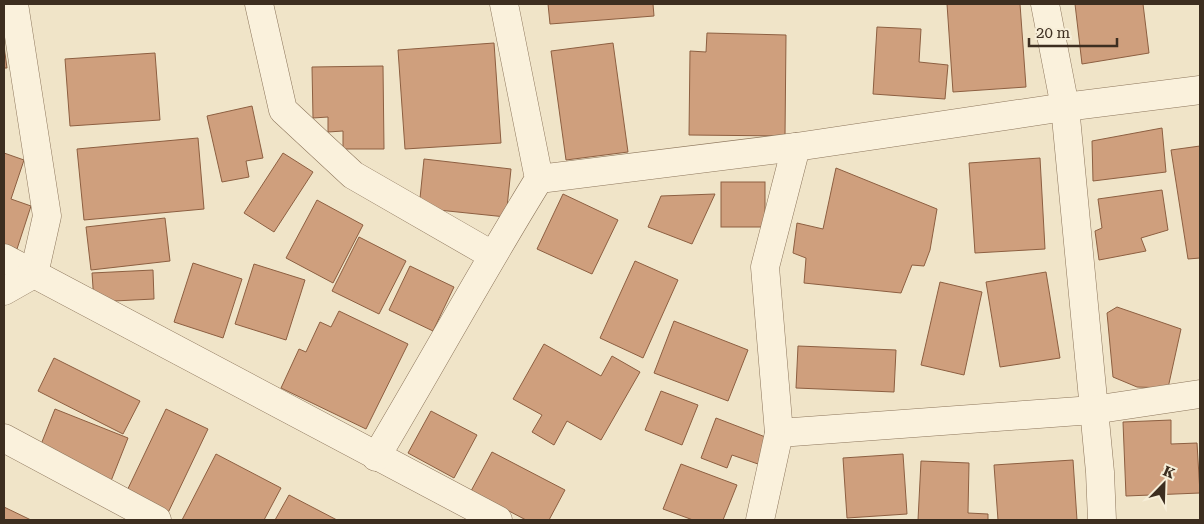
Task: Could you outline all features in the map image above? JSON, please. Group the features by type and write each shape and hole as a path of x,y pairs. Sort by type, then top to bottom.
{"street":[{"path":"4,291 34,274 48,216 14,4"},
{"path":"258,4 283,110 353,176 492,255"},
{"path":"376,457 439,352 492,255 539,180 504,4"},
{"path":"1044,4 1065,107 1100,472 1102,520"},
{"path":"539,180 796,147 1065,107 1200,90"},
{"path":"760,520 779,433 765,267 796,147"},
{"path":"4,258 376,457 498,520"},
{"path":"779,433 1093,410 1200,394"},
{"path":"4,438 157,520"}],"building":[{"path":"548,4 653,4 654,16 550,24"},
{"path":"947,4 1020,4 1026,87 953,92"},
{"path":"1075,4 1143,4 1149,53 1082,64"},
{"path":"877,27 921,29 919,62 948,65 945,99 873,94"},
{"path":"707,33 786,35 785,136 689,135 690,51 706,52"},
{"path":"494,43 501,143 405,149 398,50"},
{"path":"613,43 628,152 566,160 551,51"},
{"path":"4,46 7,68 4,68"},
{"path":"155,53 160,120 70,126 65,59"},
{"path":"383,66 384,149 343,149 343,131 328,132 328,117 313,118 312,67"},
{"path":"252,106 263,158 246,161 249,177 222,182 207,116"},
{"path":"1162,128 1166,172 1093,181 1092,141"},
{"path":"198,138 204,209 84,220 77,149"},
{"path":"1200,146 1200,258 1188,259 1171,150"},
{"path":"4,153 24,160 11,199 31,206 17,249 4,244"},
{"path":"283,153 313,172 274,232 244,213"},
{"path":"1040,158 1045,249 975,253 969,163"},
{"path":"424,159 511,169 506,217 419,208"},
{"path":"836,168 937,209 930,250 924,266 912,265 901,293 804,283 806,258 793,253 797,223 823,229"},
{"path":"721,182 765,182 765,227 721,227"},
{"path":"1162,190 1168,230 1141,238 1146,251 1099,260 1095,231 1102,228 1098,199"},
{"path":"563,194 618,220 592,274 537,249"},
{"path":"715,194 692,244 648,227 661,196"},
{"path":"317,200 363,225 333,283 286,258"},
{"path":"165,218 170,261 91,270 86,227"},
{"path":"359,237 406,261 379,314 332,291"},
{"path":"635,261 678,280 643,358 600,338"},
{"path":"193,263 242,279 223,338 174,322"},
{"path":"254,264 305,280 286,340 235,324"},
{"path":"410,266 454,287 433,331 389,310"},
{"path":"153,270 154,299 94,302 92,273"},
{"path":"1046,272 1060,358 1000,367 986,282"},
{"path":"940,282 982,292 964,375 921,365"},
{"path":"1117,307 1181,329 1168,388 1137,387 1113,377 1107,313"},
{"path":"339,311 408,344 366,429 281,388 299,349 306,352 320,322 331,327"},
{"path":"674,321 748,350 728,401 654,373"},
{"path":"544,344 601,376 612,356 640,372 601,440 567,421 554,445 532,432 542,415 513,399"},
{"path":"798,346 896,350 894,392 796,388"},
{"path":"54,358 140,401 123,434 38,391"},
{"path":"661,391 698,405 682,445 645,430"},
{"path":"55,409 128,438 111,481 38,452"},
{"path":"166,409 208,429 166,517 124,497"},
{"path":"431,411 477,435 454,478 408,453"},
{"path":"716,418 768,438 758,464 732,455 727,468 701,458"},
{"path":"1171,420 1171,444 1197,443 1200,493 1126,496 1123,422"},
{"path":"492,452 565,490 549,520 526,520 471,491"},
{"path":"216,454 281,488 264,520 182,520"},
{"path":"903,454 907,514 847,518 843,458"},
{"path":"1073,460 1077,520 998,520 994,465"},
{"path":"921,461 969,463 968,513 988,514 988,520 918,520"},
{"path":"681,464 737,485 723,520 693,520 663,509"},
{"path":"289,495 337,520 275,520"},
{"path":"4,507 31,520 4,520"}]}
